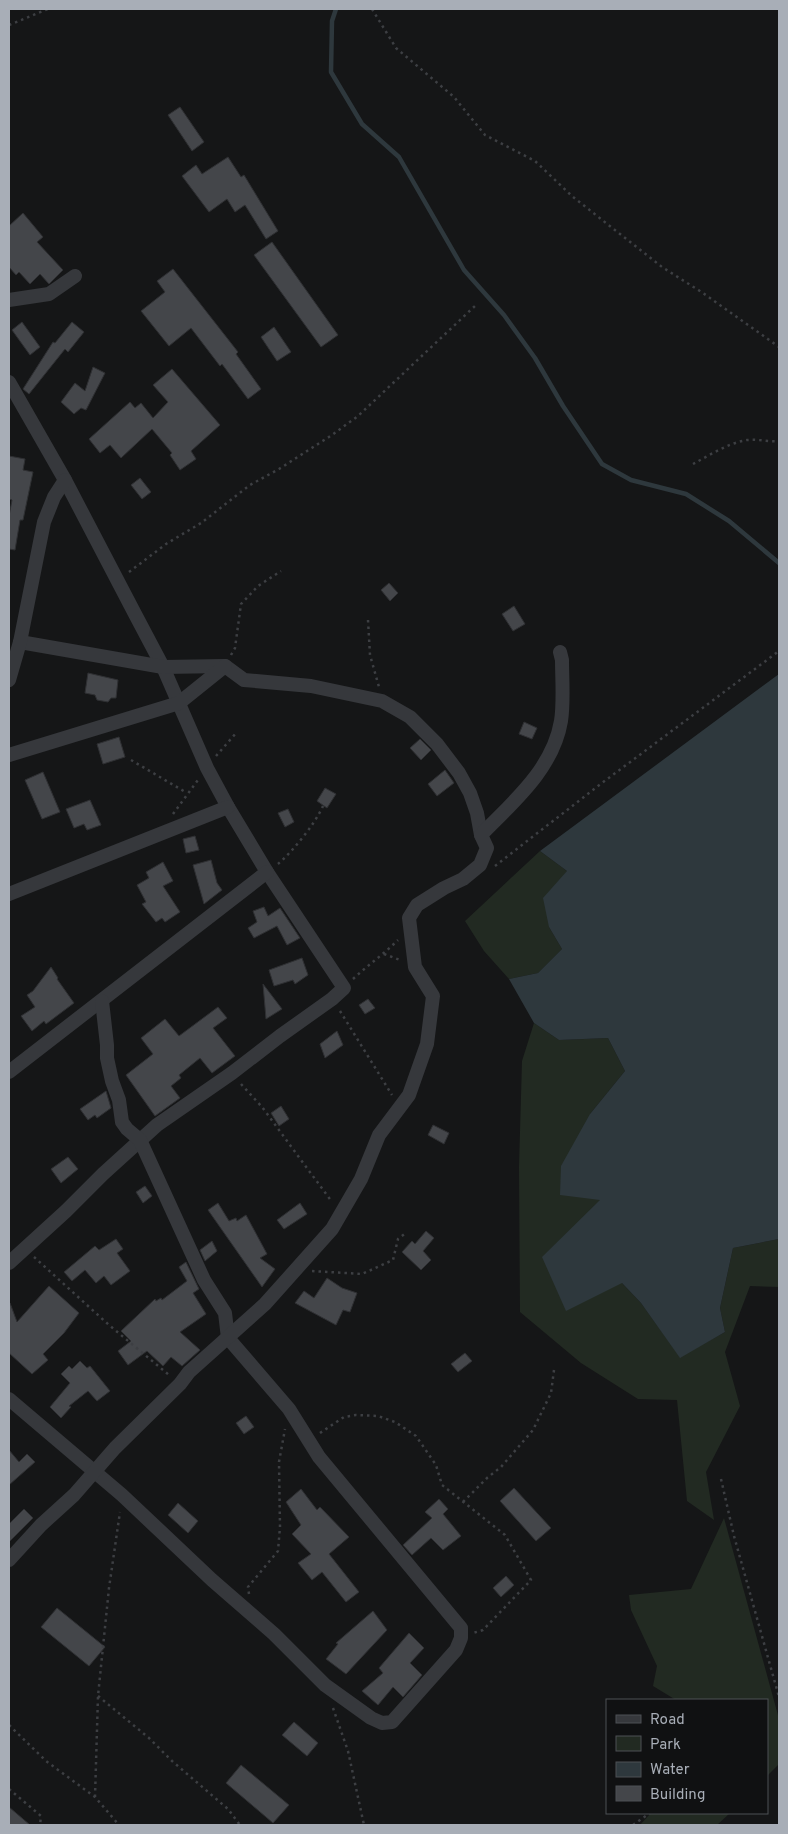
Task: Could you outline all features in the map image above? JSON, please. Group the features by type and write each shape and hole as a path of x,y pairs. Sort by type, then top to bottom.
{"street":[{"path":"9,300 49,294 75,276"},
{"path":"9,382 65,480 163,667 207,768 228,807 267,872 344,988 231,1074 157,1125 102,1174 66,1211 9,1263"},
{"path":"9,680 20,642 44,522 54,497 65,480"},
{"path":"9,1560 41,1525 74,1495 115,1448 180,1384 189,1372 265,1304 332,1228 361,1179 379,1135 409,1095 427,1044 433,996 415,967 409,918 417,905 444,888 463,879 480,865 487,848 481,835 477,813 470,793 458,773 437,744 410,717 382,700 311,686 244,680 225,666 163,667 20,642"},
{"path":"481,835 527,788 549,756 561,721 562,660 560,652"},
{"path":"9,756 179,703 225,666"},
{"path":"9,894 228,807"},
{"path":"9,1072 267,872"},
{"path":"9,1399 96,1471 212,1580 274,1634 325,1685 371,1718 382,1723 392,1722 456,1650 461,1638 460,1628 318,1457 289,1409 228,1338 225,1313 204,1280 140,1140 122,1122 119,1100 112,1081 107,1058 107,1038 102,1000"}],"path":[{"path":"9,25 48,9"},
{"path":"372,9 396,48 454,97 485,135 535,161 573,197 662,267 703,293 779,348"},
{"path":"117,580 166,544 201,523 250,485 280,469 358,416 476,305"},
{"path":"693,464 734,443 749,440 779,441"},
{"path":"225,666 235,648 241,604 258,586 281,571"},
{"path":"368,620 370,655 382,700"},
{"path":"494,866 779,651"},
{"path":"207,768 226,742 237,732"},
{"path":"131,760 187,793"},
{"path":"267,872 288,856 323,806"},
{"path":"344,988 370,962 384,954 410,926"},
{"path":"332,999 400,1107"},
{"path":"231,1074 255,1099 341,1213"},
{"path":"295,1270 362,1274 393,1260 398,1239 406,1233"},
{"path":"24,1248 109,1325 180,1384"},
{"path":"464,1502 487,1478 501,1467 533,1430 551,1393 554,1370"},
{"path":"253,1615 248,1587 278,1551 280,1527 279,1462 289,1409"},
{"path":"308,1440 344,1417 356,1415 378,1416 394,1422 416,1436 436,1465 442,1485 505,1535 531,1580 483,1630 475,1634 460,1628"},
{"path":"721,1479 734,1536 779,1697"},
{"path":"95,1797 98,1696 109,1588 122,1495"},
{"path":"325,1685 348,1751 364,1825"},
{"path":"98,1696 149,1738 172,1762 228,1809 240,1825"},
{"path":"9,1725 46,1761 95,1797 119,1825"},
{"path":"9,1790 41,1816 40,1825"},
{"path":"633,1825 649,1814"}],"green space":[{"path":"540,851 567,871 549,927 562,949 538,973 509,979 484,951 465,921"},
{"path":"534,1023 559,1040 608,1038 625,1071 590,1114 601,1200 622,1283 641,1303 680,1357 725,1332 720,1308 733,1248 779,1239 779,1287 750,1286 725,1352 740,1406 706,1472 714,1520 687,1501 677,1400 638,1399 581,1363 520,1312 519,1167 522,1061"},
{"path":"724,1518 779,1719 779,1764 768,1775 768,1699 674,1699 653,1686 657,1666 631,1610 629,1595 691,1589"},
{"path":"650,1814 729,1814 717,1825 640,1825"}],"water":[{"path":"779,674 779,1239 733,1248 720,1308 725,1332 680,1358 641,1303 622,1283 566,1311 542,1257 600,1200 560,1195 561,1166 590,1114 625,1071 608,1038 559,1040 534,1023 509,979 538,973 562,949 549,927 543,898 567,871 540,851"}],"building":[{"path":"180,107 204,142 192,151 168,115"},
{"path":"228,157 241,177 244,175 278,231 266,239 245,205 235,212 227,199 209,212 182,176 196,165 202,174"},
{"path":"23,213 43,237 37,242 63,270 49,284 40,274 30,284 19,272 16,275 9,267 9,226"},
{"path":"272,242 338,335 321,347 254,255"},
{"path":"173,269 238,352 236,354 261,389 248,399 222,364 220,366 191,328 169,346 141,311 165,292 157,281"},
{"path":"22,322 40,347 30,355 12,330"},
{"path":"72,322 84,332 68,352 65,349 29,394 23,389 53,342 55,343"},
{"path":"274,327 291,352 277,361 261,337"},
{"path":"93,367 105,373 86,410 81,408 74,414 61,402 75,383 85,391"},
{"path":"172,369 220,425 191,451 196,459 180,470 170,455 172,453 152,429 121,458 110,445 100,453 89,439 130,402 135,408 141,403 153,418 168,402 153,385"},
{"path":"9,456 25,459 23,470 33,472 23,520 20,520 15,550 9,549 9,516 12,500 9,499"},
{"path":"140,478 151,492 142,499 131,485"},
{"path":"389,583 398,593 390,601 381,590"},
{"path":"514,606 525,624 513,631 502,614"},
{"path":"88,673 118,680 116,698 111,698 108,702 97,700 95,695 85,693"},
{"path":"524,722 537,728 532,739 519,734"},
{"path":"119,737 125,757 103,764 97,744"},
{"path":"420,739 431,750 421,760 410,748"},
{"path":"445,770 454,783 437,796 428,784"},
{"path":"43,772 60,812 42,819 25,780"},
{"path":"325,788 336,794 327,808 317,801"},
{"path":"90,800 101,825 87,830 84,824 74,828 66,809"},
{"path":"288,809 294,822 285,827 278,813"},
{"path":"195,836 199,850 186,853 183,839"},
{"path":"211,860 217,883 222,890 204,904 193,865"},
{"path":"163,862 173,881 163,886 180,912 165,922 162,918 156,922 142,904 146,902 137,885 149,878 146,872"},
{"path":"264,907 268,916 280,908 300,938 287,945 277,926 254,938 248,928 257,922 253,911"},
{"path":"302,958 308,975 295,984 293,980 274,986 269,970"},
{"path":"51,967 74,1003 46,1024 44,1021 32,1031 21,1016 35,1007 27,995 33,991"},
{"path":"263,984 282,1009 266,1019"},
{"path":"368,999 375,1008 365,1014 359,1005"},
{"path":"218,1007 227,1018 213,1028 235,1056 212,1073 200,1058 179,1075 181,1078 171,1086 180,1098 155,1116 126,1075 153,1054 141,1038 165,1019 179,1036"},
{"path":"337,1031 343,1045 325,1058 320,1044"},
{"path":"106,1091 111,1108 97,1118 95,1115 88,1120 80,1109"},
{"path":"281,1106 289,1119 279,1126 271,1113"},
{"path":"433,1125 449,1133 444,1144 428,1135"},
{"path":"68,1157 78,1169 61,1183 51,1169"},
{"path":"145,1186 152,1196 143,1203 136,1192"},
{"path":"218,1203 229,1221 236,1218 237,1221 246,1215 267,1254 260,1258 275,1269 262,1287 208,1210"},
{"path":"300,1203 307,1214 284,1229 277,1220"},
{"path":"426,1231 434,1238 423,1251 431,1260 421,1270 402,1252 412,1241 415,1244"},
{"path":"116,1239 123,1249 117,1253 130,1271 111,1285 104,1276 96,1283 85,1270 72,1281 64,1272 95,1246 99,1250"},
{"path":"212,1241 217,1251 205,1261 200,1250"},
{"path":"186,1262 199,1289 193,1293 206,1314 180,1332 200,1350 182,1366 171,1357 163,1366 147,1351 128,1365 118,1351 131,1341 121,1331 155,1299 156,1301 161,1298 162,1300 187,1281 179,1267"},
{"path":"327,1278 342,1288 357,1293 350,1312 343,1310 336,1325 295,1303 304,1291 314,1298"},
{"path":"49,1286 79,1313 64,1333 43,1354 48,1360 32,1374 9,1353 9,1303 17,1322"},
{"path":"465,1353 472,1361 458,1372 451,1364"},
{"path":"80,1361 87,1368 90,1366 110,1391 97,1401 88,1391 69,1406 71,1407 61,1418 50,1407 70,1383 61,1374 69,1366 72,1369"},
{"path":"246,1416 254,1427 244,1434 236,1423"},
{"path":"9,1450 19,1462 27,1454 35,1462 9,1485"},
{"path":"514,1488 551,1528 536,1541 500,1501"},
{"path":"301,1489 317,1510 320,1507 349,1537 329,1554 359,1592 346,1602 322,1572 312,1580 298,1563 311,1554 292,1534 301,1525 286,1502"},
{"path":"439,1499 448,1509 443,1514 461,1536 443,1550 431,1538 412,1555 403,1545 432,1518 425,1512"},
{"path":"178,1503 198,1521 188,1533 168,1515"},
{"path":"24,1509 33,1518 9,1542 9,1524"},
{"path":"506,1576 514,1585 501,1597 493,1588"},
{"path":"57,1608 105,1647 89,1666 41,1627"},
{"path":"373,1611 387,1630 346,1674 326,1659 338,1644 336,1643"},
{"path":"409,1633 424,1648 410,1663 422,1675 403,1697 393,1687 378,1705 362,1691 383,1673 379,1668"},
{"path":"294,1722 318,1743 307,1756 282,1735"},
{"path":"241,1765 289,1805 273,1823 226,1783"},
{"path":"9,1807 30,1825 9,1825"}],"waterway":[{"path":"336,9 332,21 331,72 362,124 399,157 464,270 504,315 535,358 563,406 602,464 631,480 686,494 729,521 779,563"}]}
